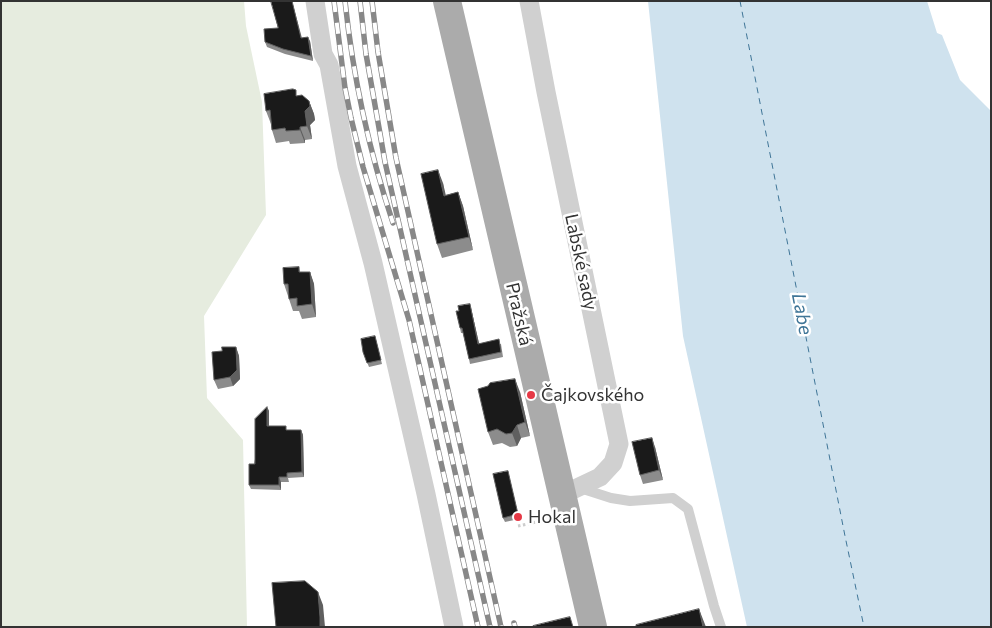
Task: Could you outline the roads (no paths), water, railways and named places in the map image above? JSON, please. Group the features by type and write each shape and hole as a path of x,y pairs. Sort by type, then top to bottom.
{"main road":[{"name":"Pražská","path":"447,1 569,499 593,627"}],"street":[{"path":"315,1 323,54 328,66 347,166 373,263 426,494 454,627"},
{"name":"Labské sady","path":"529,1 619,444 613,463 600,477 569,499"}],"lane":[{"path":"569,499 611,498 630,501 673,498 688,509 721,627"}],"water":[{"name":"Labe","path":"648,1 927,1 937,33 942,35 960,80 991,111 991,627 747,627 683,336"}],"railway":[{"path":"334,1 345,88 351,118 363,167 409,320 478,627"},
{"path":"345,1 352,58 363,114 376,169 393,223"},
{"path":"360,1 366,54 385,162 490,627"},
{"path":"372,1 378,52 396,158 501,627"},
{"path":"514,623 515,627"}],"place":[{"name":"Čajkovského","path":"531,395"},
{"name":"Hokal","path":"518,517"}]}
